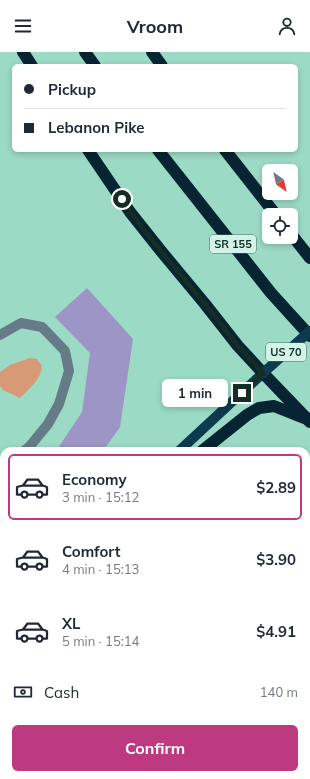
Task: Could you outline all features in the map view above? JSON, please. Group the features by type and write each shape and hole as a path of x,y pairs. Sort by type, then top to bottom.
{"highway":[{"path":"22,52 31,64"},
{"path":"85,52 94,64"},
{"path":"152,52 161,64"},
{"path":"89,152 130,212 238,346 309,421"},
{"name":"SR 155","path":"160,152 271,293 310,336"},
{"path":"228,152 271,208"},
{"path":"298,243 310,258"},
{"path":"207,447 247,416 260,408 274,406 309,421"}],"main road":[{"name":"US 70","path":"183,447 310,331"}],"lane":[{"path":"0,336 21,323 42,327 65,351 69,371 60,404 48,424 29,447"}],"shaded area":[{"path":"30,358 37,359 41,364 42,369 35,383 20,398 3,390 0,386 0,372 10,365"}],"building":[{"path":"87,288 133,339 120,427 106,447 59,447 82,412 90,353 55,317"}],"route":[{"path":"122,199 130,212 161,251 238,346 263,373 242,393"}]}
